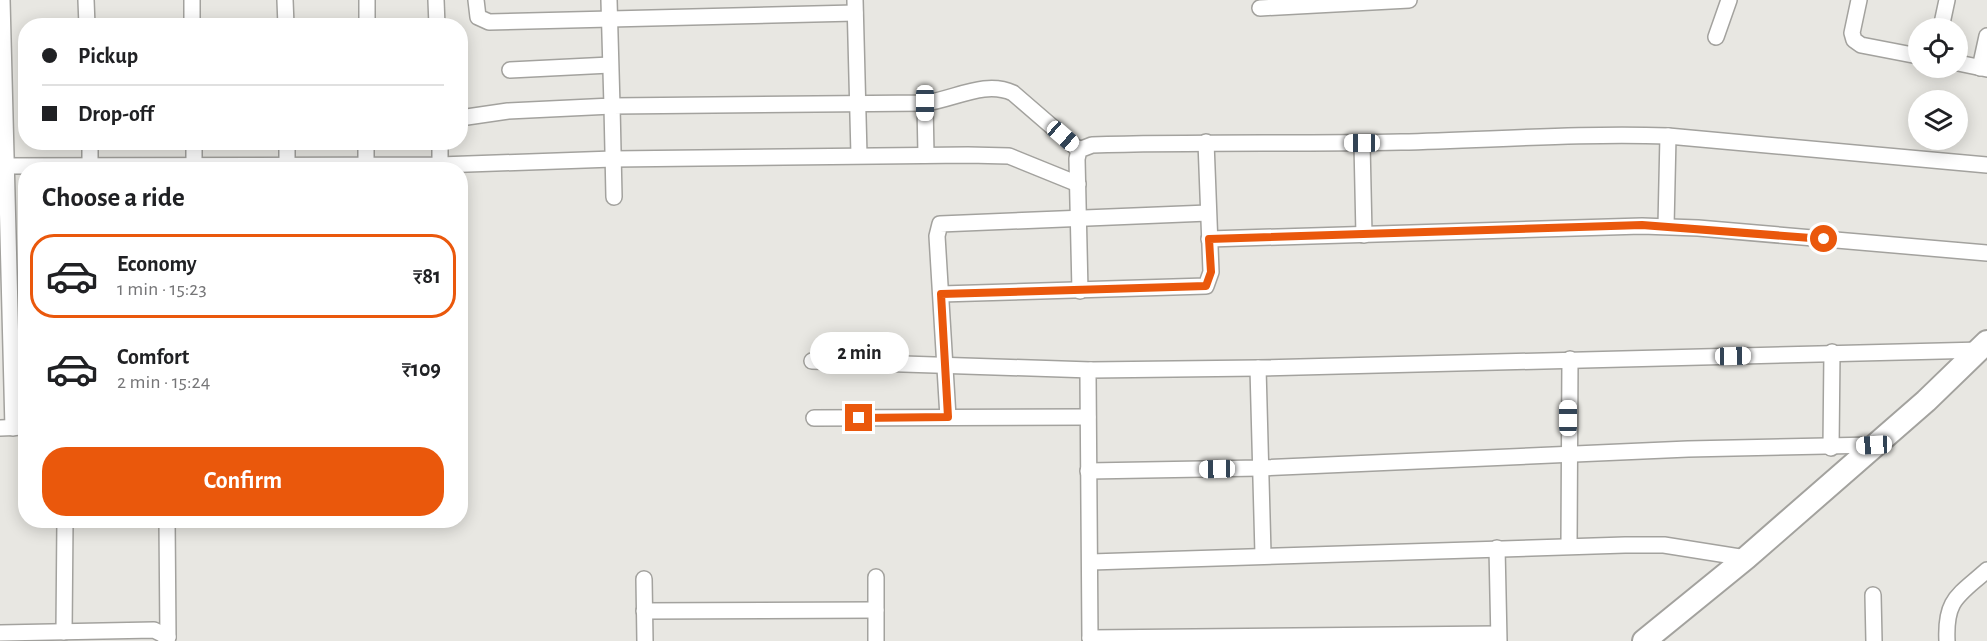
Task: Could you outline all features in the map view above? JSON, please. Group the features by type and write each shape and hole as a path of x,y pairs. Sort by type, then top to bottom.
{"street":[{"path":"2,0 2,166 13,428"},
{"path":"86,0 87,18"},
{"path":"192,0 192,18"},
{"path":"285,0 286,18"},
{"path":"366,18 367,0"},
{"path":"436,0 437,18"},
{"path":"476,0 478,17 489,22 855,6 859,155"},
{"path":"609,0 614,197"},
{"path":"1260,8 1311,3 1409,0"},
{"path":"1716,37 1729,0"},
{"path":"1860,0 1852,33 1854,40 1861,45 1908,54"},
{"path":"1943,18 1947,0"},
{"path":"1968,65 1984,69 1987,36"},
{"path":"510,70 610,65"},
{"path":"468,117 508,111 612,106 925,103 948,100 984,87 1000,87 1013,93 1079,150"},
{"path":"925,103 926,155"},
{"path":"1079,150 1092,145 1206,142 1362,143 1624,134 1987,165"},
{"path":"1666,226 1668,136"},
{"path":"941,294 1206,286 1211,272 1206,142"},
{"path":"1362,143 1364,235"},
{"path":"1079,150 1080,291"},
{"path":"468,166 613,159 859,155 1009,156 1078,184"},
{"path":"2,166 18,166"},
{"path":"948,417 937,230 940,224 1208,213"},
{"path":"1209,239 1666,226 1987,254"},
{"path":"812,361 1091,370 1258,368 1985,348"},
{"path":"1644,641 1746,558 1985,348"},
{"path":"1831,448 1832,352"},
{"path":"1569,546 1570,359"},
{"path":"1258,368 1263,554"},
{"path":"1091,370 1088,375 1088,471 1092,640 1499,637 1497,548"},
{"path":"814,418 1088,417"},
{"path":"1088,471 1260,468 1688,449 1831,448 1874,445"},
{"path":"64,632 65,528"},
{"path":"167,528 167,639"},
{"path":"1090,562 1263,554 1664,545 1746,558"},
{"path":"1947,641 1947,620 1951,604 1987,570"},
{"path":"876,577 876,641"},
{"path":"644,579 645,641"},
{"path":"1873,595 1874,641"},
{"path":"644,611 876,610"},
{"path":"0,633 154,630 167,639"}],"route":[{"path":"859,418 948,417 941,294 1206,286 1210,281 1211,272 1209,239 1642,225 1824,239"}]}
